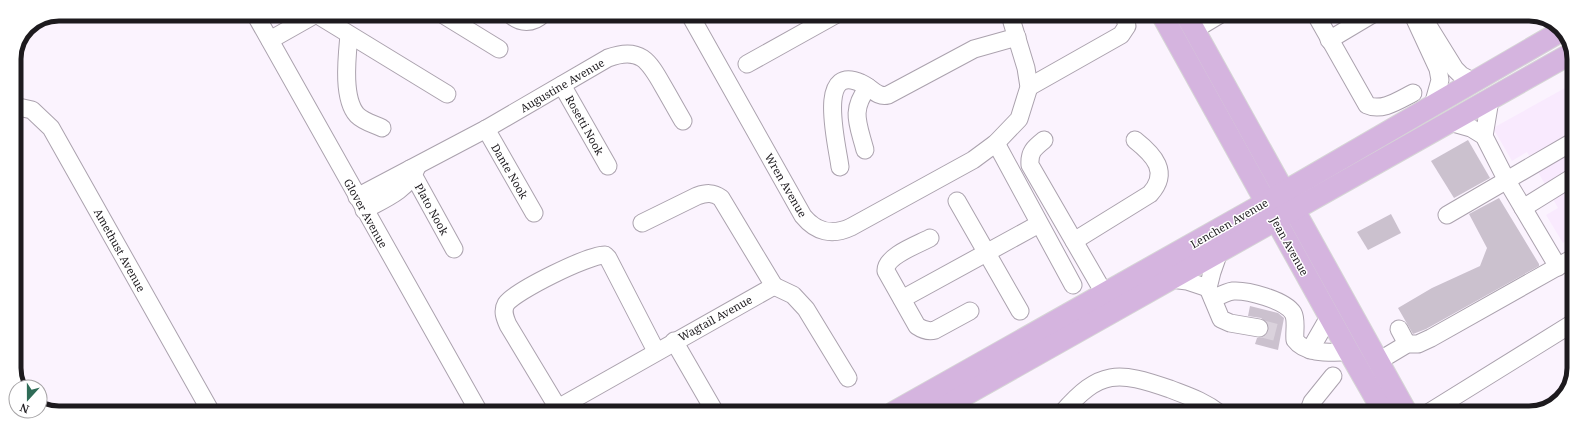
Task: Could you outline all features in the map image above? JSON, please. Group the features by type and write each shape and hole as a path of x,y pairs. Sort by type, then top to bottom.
{"main road":[{"name":"Jean Avenue","path":"1165,21 1329,317 1381,406"},
{"name":"Jean Avenue","path":"1190,23 1377,362 1403,406"},
{"path":"1190,23 1186,36 1186,43 1204,76 1205,93"},
{"name":"Lenchen Avenue","path":"905,406 1265,202 1557,34"},
{"name":"Lenchen Avenue","path":"946,406 1567,56"},
{"path":"1377,362 1372,367 1371,373 1382,406"}],"street":[{"name":"Glover Avenue","path":"259,21 476,406"},
{"path":"270,40 304,21"},
{"path":"327,21 447,94"},
{"path":"453,21 499,49"},
{"name":"Wren Avenue","path":"695,21 792,198 809,224 818,230 835,232 851,228 973,160 996,143 1019,118 1029,87"},
{"path":"747,64 824,21"},
{"path":"840,167 832,110 833,94 836,87 847,80 861,83 880,95 888,95 1014,29 1026,68 1029,87 1121,35 1127,26 1126,21"},
{"path":"1319,21 1367,105 1372,107 1382,107 1413,93"},
{"path":"1329,40 1361,21"},
{"path":"1416,21 1438,69 1440,80 1433,105"},
{"path":"1424,21 1439,41 1455,69 1460,74 1474,82"},
{"path":"349,35 347,65 350,101 358,116 382,128"},
{"name":"Augustine Avenue","path":"361,204 413,171 617,54 637,54 649,62 683,121"},
{"name":"Rosetti Nook","path":"562,85 608,166"},
{"path":"865,150 856,113 860,100 868,87"},
{"path":"1484,136 1490,100"},
{"name":"Amethust Avenue","path":"21,108 32,110 50,128 208,406"},
{"path":"1450,122 1471,128 1484,136 1506,181 1558,267"},
{"name":"Dante Nook","path":"486,129 534,213"},
{"path":"1044,140 1032,149 1029,156 1030,165 1104,293"},
{"path":"1074,241 1150,194 1156,187 1159,178 1157,163 1151,152 1135,140"},
{"path":"996,143 1039,224 1074,285"},
{"path":"1447,215 1567,145"},
{"name":"Plato Nook","path":"413,171 454,249"},
{"path":"1523,208 1567,181"},
{"path":"642,223 706,193 717,195 721,198 774,286 793,295 806,309 848,378"},
{"path":"957,201 1020,311"},
{"path":"902,299 1039,224"},
{"path":"930,238 901,253 886,265 886,271 917,326 925,331 935,330 970,311"},
{"path":"1219,252 1212,272 1210,294 1221,319 1225,322 1259,328"},
{"path":"552,406 504,316 504,310 509,301 526,289 586,260 605,256 608,258 656,351"},
{"path":"1377,362 1407,344 1418,344 1431,338 1567,262"},
{"path":"1171,279 1187,281 1210,294 1242,291 1273,300 1287,307 1292,312 1295,319 1288,335 1298,343 1310,350 1349,352"},
{"name":"Wagtail Avenue","path":"561,406 656,351 774,286"},
{"path":"1310,350 1329,317"},
{"path":"1439,406 1567,328"},
{"path":"1399,329 1407,344"},
{"path":"674,341 712,406"},
{"path":"1068,406 1085,389 1105,379 1115,376 1142,379 1155,383 1191,396 1207,406"},
{"path":"1311,406 1312,402 1333,376"}],"shaded area":[{"path":"1567,87 1567,241 1563,243 1546,215 1558,208 1527,152 1512,161 1493,128"}],"building":[{"path":"1468,140 1490,178 1454,198 1431,161"},
{"path":"1499,198 1539,266 1426,329 1413,334 1398,308 1432,288 1480,266 1487,248 1469,214"},
{"path":"1391,214 1401,233 1368,250 1357,232"},
{"path":"1250,306 1278,313 1284,318 1278,350 1255,344 1257,338 1263,337 1267,334 1268,325 1261,318 1248,316"}],"tunnel":[{"path":"1259,328 1282,334"}]}
